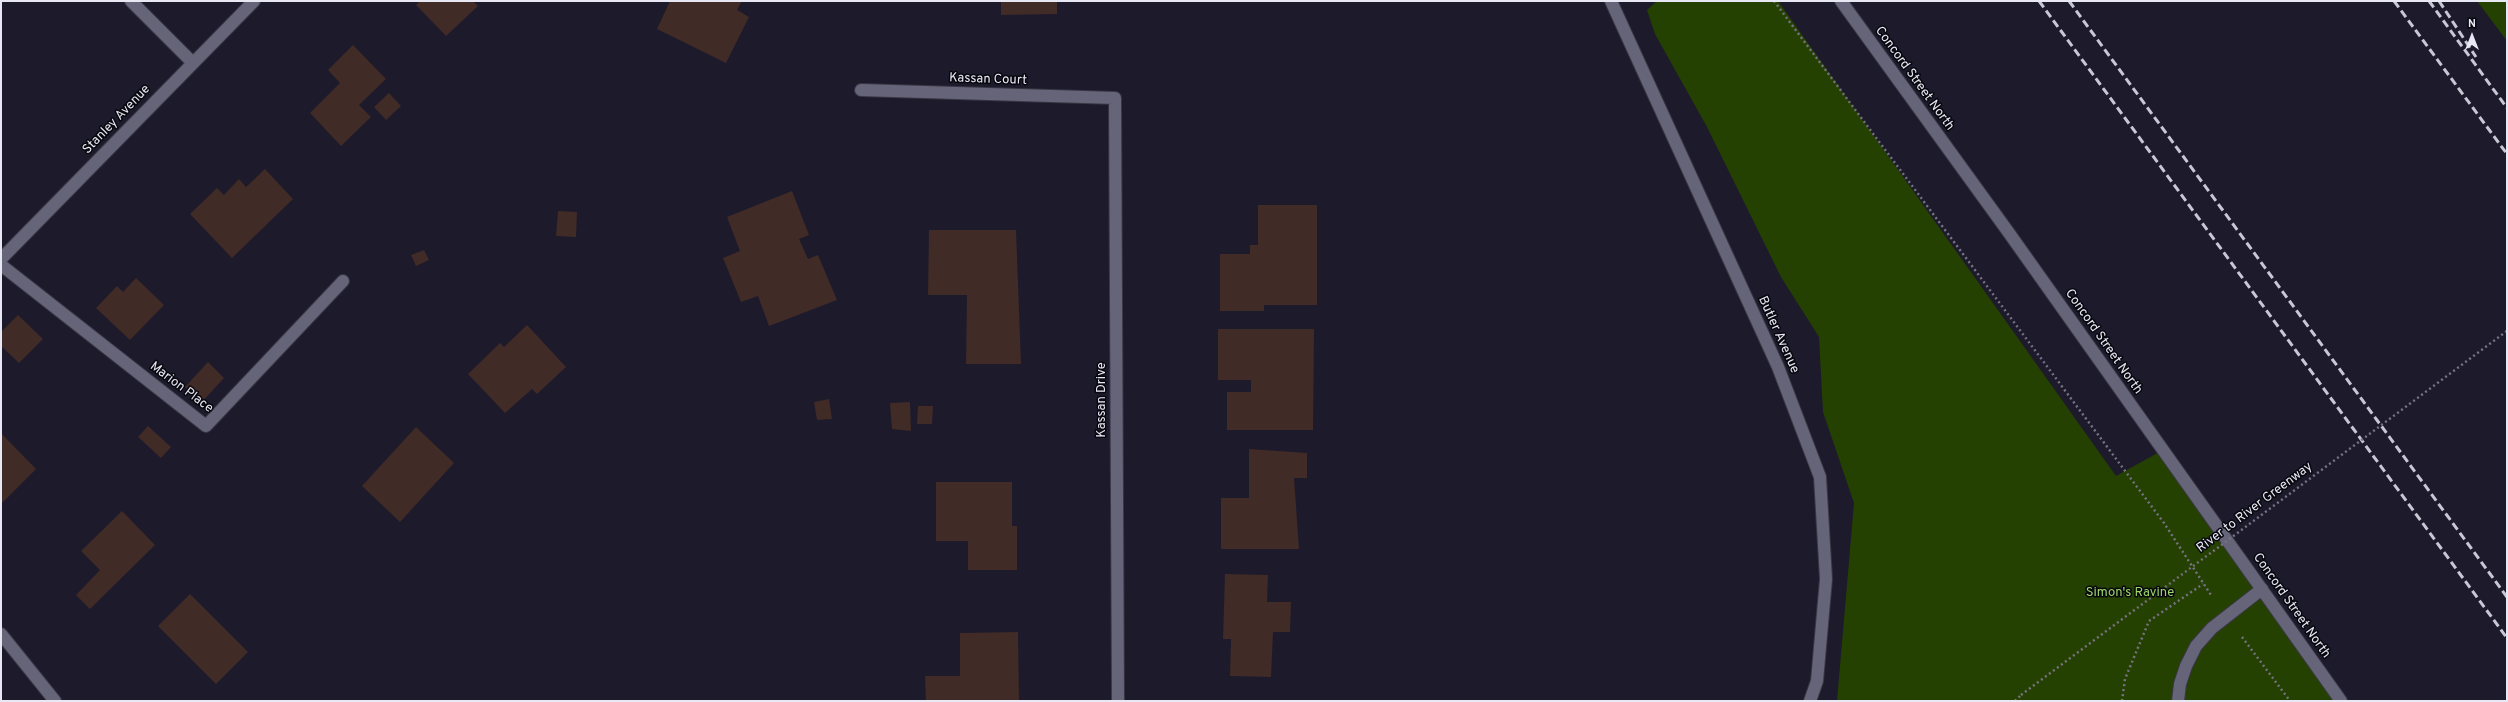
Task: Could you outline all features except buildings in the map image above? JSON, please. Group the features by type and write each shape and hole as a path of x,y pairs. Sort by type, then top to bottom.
{"street":[{"path":"131,1 192,63"},
{"name":"Stanley Avenue","path":"1,259 254,1"},
{"name":"Butler Avenue","path":"1611,1 1778,368 1820,477 1826,579 1817,681 1810,701"},
{"name":"Concord Street North","path":"1841,1 2341,701"},
{"name":"Kassan Court","path":"861,90 1115,98"},
{"name":"Kassan Drive","path":"1115,98 1118,701"},
{"name":"Marion Place","path":"1,264 206,426 343,281"},
{"path":"2178,701 2186,666 2196,646 2212,628 2262,590"},
{"path":"1,634 55,701"}],"path":[{"path":"1774,1 2164,523 2202,584 2290,701"},
{"name":"River to River Greenway","path":"2015,701 2507,331"},
{"path":"2122,701 2125,679 2149,621 2202,584"}],"green space":[{"name":"Simon's Ravine","path":"1657,1 1778,1 2116,476 2163,450 2342,701 1837,701 1854,503 1823,412 1819,337 1781,277 1707,127 1655,34 1647,10"},
{"path":"2477,1 2507,1 2507,41"}],"railway":[{"path":"2039,1 2507,638"},
{"path":"2069,1 2507,597"},
{"path":"2394,1 2507,154"},
{"path":"2429,1 2507,108"},
{"path":"2439,1 2476,57"}]}
